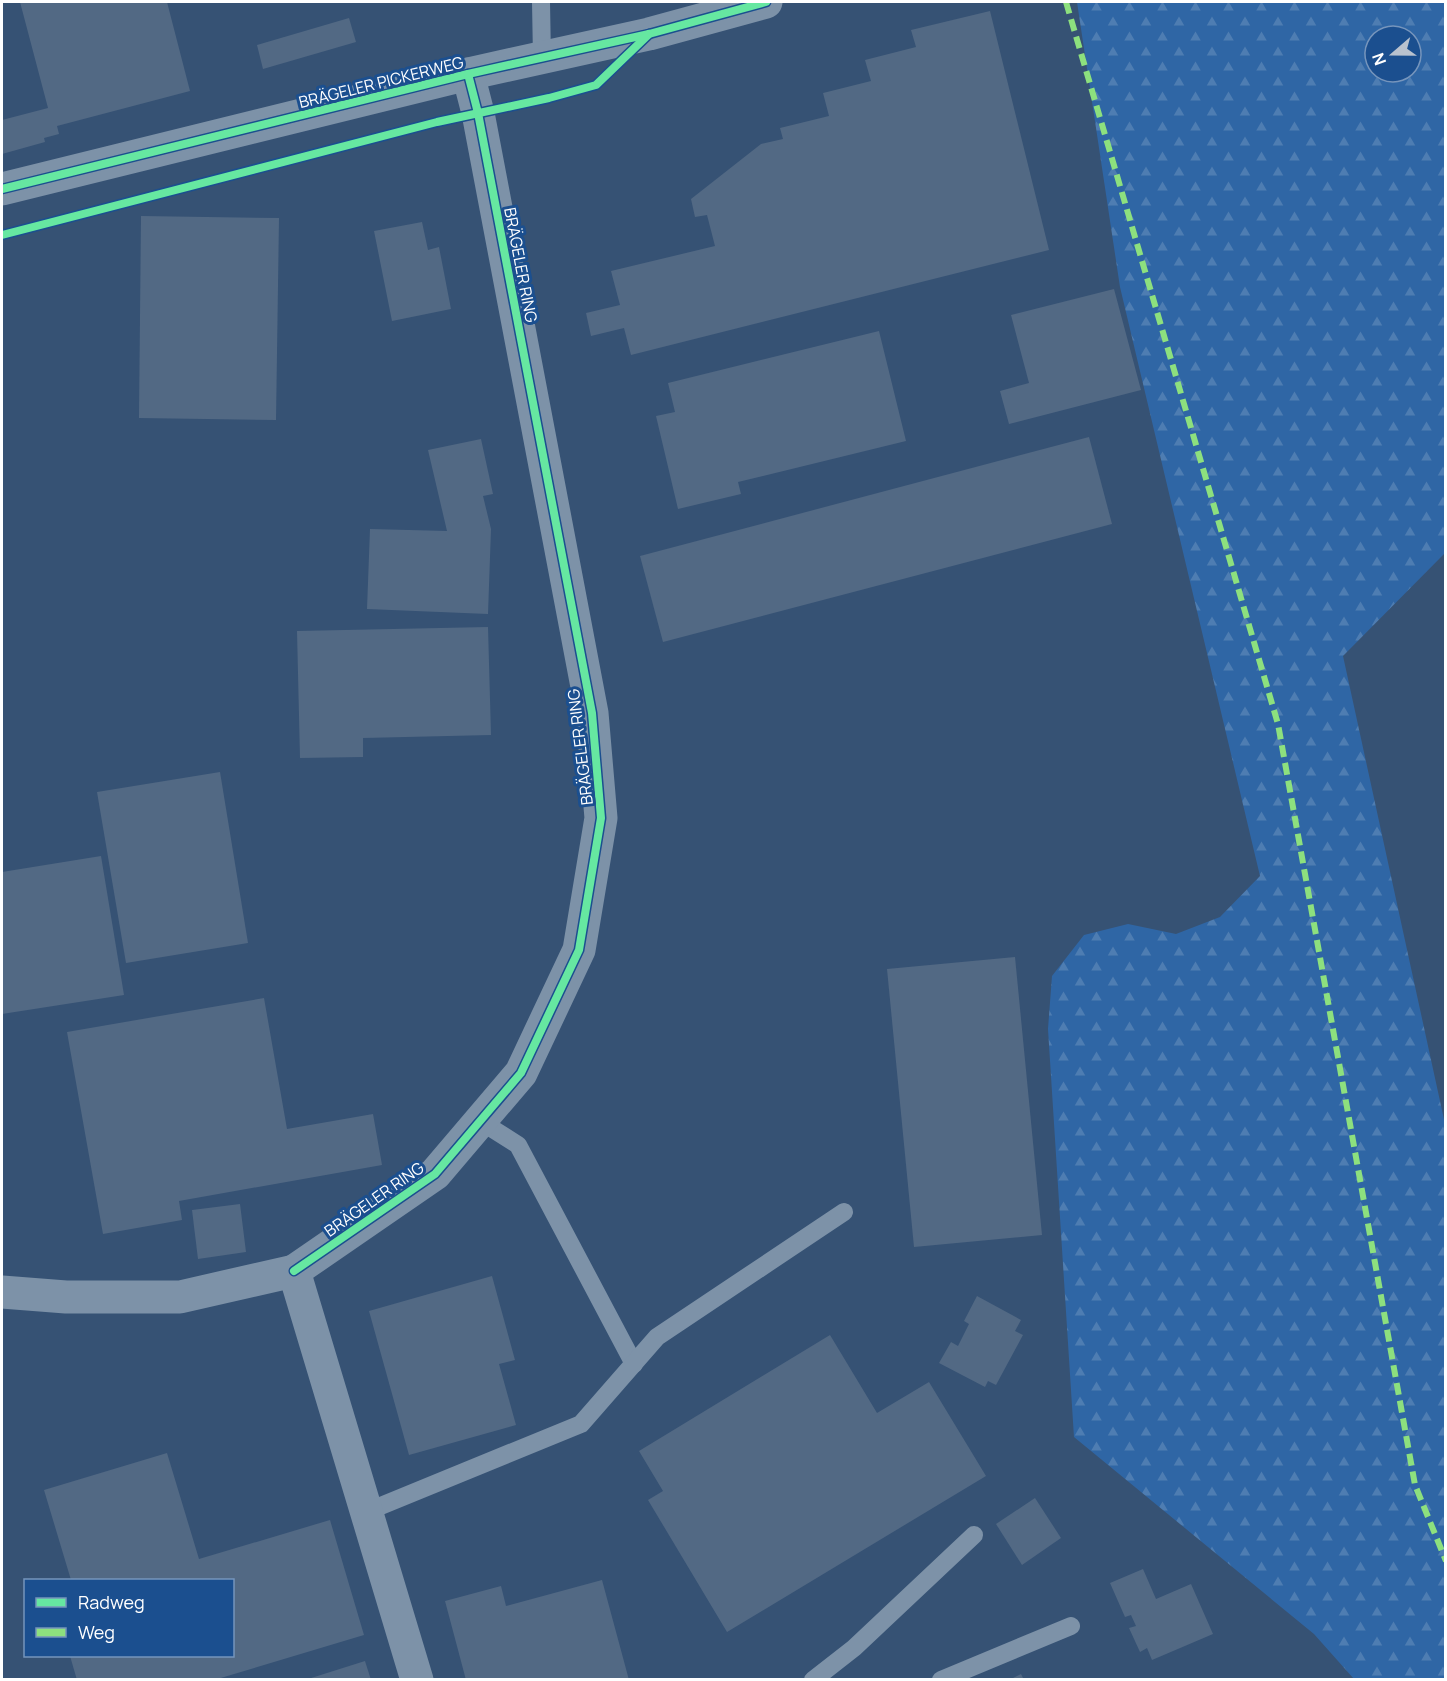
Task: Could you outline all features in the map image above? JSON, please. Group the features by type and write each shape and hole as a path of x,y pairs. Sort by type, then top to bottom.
{"street":[{"name":"BRÄGELER PICKERWEG","path":"2,189 468,74 649,34 766,2"},
{"name":"BRÄGELER RING","path":"2,1292 66,1297 180,1297 294,1272 435,1174 521,1073 579,950 601,818 592,713 478,113 468,74"},
{"path":"294,1272 417,1680"}],"lane":[{"path":"541,2 542,58"},
{"path":"480,1121 518,1145 634,1364"},
{"path":"366,1512 581,1424 657,1337 844,1212"},
{"path":"813,1680 854,1648 974,1535"},
{"path":"941,1680 1071,1626"}],"green space":[{"path":"1077,2 1445,2 1445,553 1343,656 1445,1124 1445,1679 1354,1679 1314,1634 1074,1437 1048,1029 1052,976 1084,935 1128,924 1176,934 1220,917 1260,876 1120,287"}],"building":[{"path":"20,2 167,2 190,91 57,126 59,134 44,138 45,142 2,154 2,120 48,108"},
{"path":"990,11 1049,250 631,355 624,328 591,336 586,313 620,305 611,271 715,246 707,215 695,217 691,199 761,144 783,139 780,128 829,116 823,93 871,81 865,60 916,47 911,30"},
{"path":"349,18 356,42 263,69 257,45"},
{"path":"141,216 279,218 276,420 139,418"},
{"path":"422,222 428,250 439,247 451,309 392,321 374,231"},
{"path":"1114,289 1141,390 1009,424 1000,391 1029,383 1011,315"},
{"path":"879,331 906,441 738,482 741,494 678,509 656,416 675,412 668,383"},
{"path":"1089,437 1112,524 663,642 640,556"},
{"path":"481,439 493,494 483,496 491,529 488,614 367,609 370,529 447,531 428,450"},
{"path":"488,627 491,735 363,738 363,757 300,758 297,631"},
{"path":"220,772 248,943 126,963 97,792"},
{"path":"101,856 124,995 2,1014 2,872"},
{"path":"1015,957 1042,1235 914,1247 887,969"},
{"path":"264,998 287,1129 373,1114 382,1165 179,1201 182,1220 103,1234 67,1032"},
{"path":"240,1204 246,1252 198,1259 192,1210"},
{"path":"492,1276 515,1360 499,1364 516,1425 409,1455 369,1311"},
{"path":"977,1296 1021,1320 1015,1331 1023,1335 996,1385 988,1381 985,1387 939,1363 951,1342 958,1346 969,1324 964,1321"},
{"path":"830,1335 877,1413 929,1382 986,1476 727,1632 648,1500 663,1491 639,1451"},
{"path":"167,1453 199,1559 330,1520 364,1635 214,1680 77,1680 70,1657 234,1657 234,1579 71,1579 44,1490"},
{"path":"1035,1498 1061,1538 1022,1565 996,1524"},
{"path":"1143,1569 1156,1599 1191,1584 1213,1634 1152,1660 1147,1648 1140,1652 1129,1628 1136,1626 1131,1615 1125,1617 1110,1583"},
{"path":"602,1580 629,1680 466,1680 445,1601 501,1586 506,1606"},
{"path":"365,1661 371,1680 308,1680 308,1679"},
{"path":"1021,1674 1024,1680 1009,1680"}],"marked path":[{"path":"1066,2 1278,724 1415,1485 1446,1561"}],"cycle path":[{"path":"2,189 468,74 649,34 766,2"},
{"path":"2,235 437,122 549,98 596,85 649,34"},
{"path":"294,1271 435,1174 521,1073 579,950 601,818 592,713 478,113 468,74"}]}
